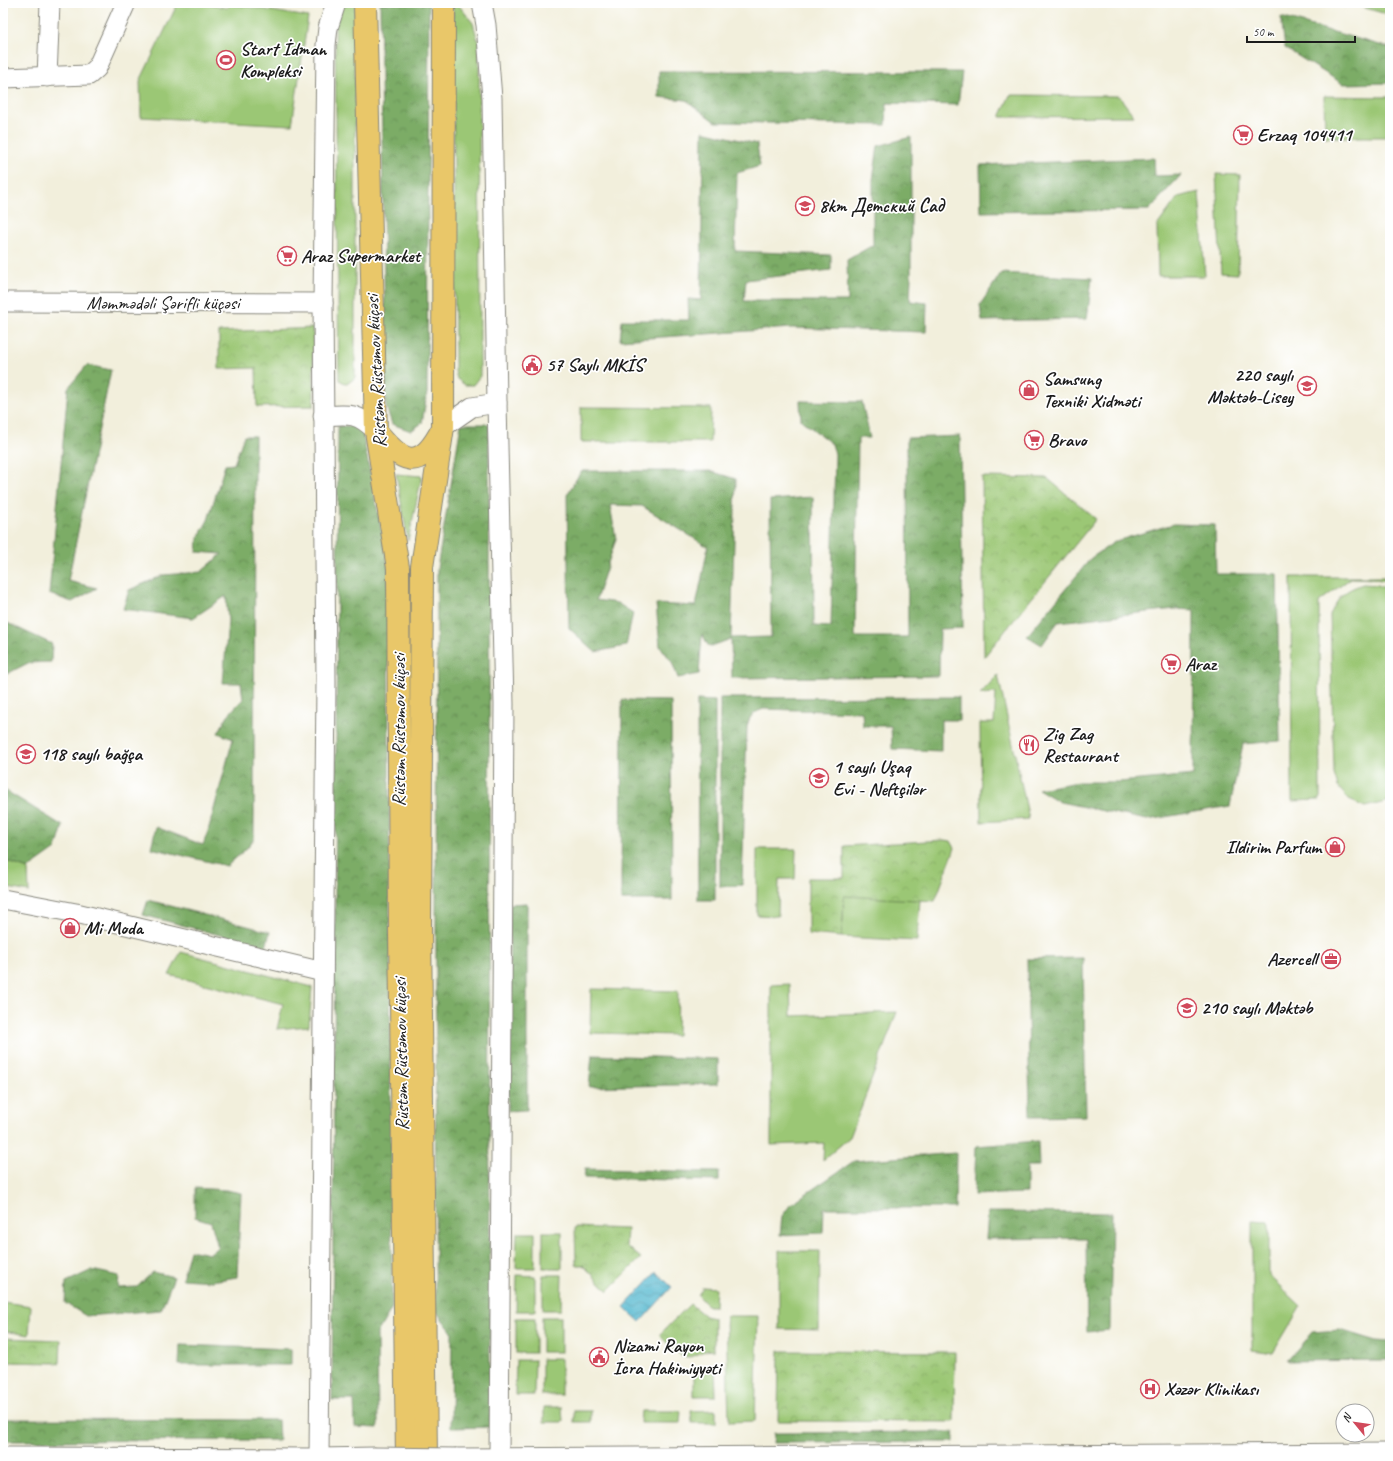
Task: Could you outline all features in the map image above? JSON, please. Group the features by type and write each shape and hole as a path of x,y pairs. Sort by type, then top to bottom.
{"main road":[{"name":"Rüstəm Rüstəmov küçəsi","path":"365,3 376,431 398,568 400,929 407,1458"},
{"name":"Rüstəm Rüstəmov küçəsi","path":"426,1458 420,928 422,567 443,427 444,3"},
{"path":"376,431 393,451 403,457 414,459 427,453 435,443 443,427"}],"street":[{"path":"47,77 50,3"},
{"path":"3,78 89,76 97,68 126,3"},
{"path":"336,3 328,28 326,45 323,303 326,682 319,1458 1390,1452"},
{"path":"482,3 486,25 492,98 504,704 499,1457"},
{"name":"Məmmədəli Şərifli küçəsi","path":"3,302 323,303"},
{"path":"443,427 472,407 497,404"},
{"path":"323,416 354,414 364,420 376,431"},
{"path":"3,899 76,913 323,972"},
{"path":"3,1457 315,1458"}],"green space":[{"name":"Start İdman Kompleksi","path":"178,3 204,3 227,8 231,4 308,17 292,125 141,117 140,81"},
{"path":"344,3 355,3 355,378 347,384 339,380 335,25"},
{"path":"380,3 429,3 427,393 422,423 411,431 392,424 386,407"},
{"path":"453,3 457,3 473,23 479,44 480,376 473,385 465,385 457,379 455,371"},
{"path":"1347,3 1390,3 1390,15"},
{"path":"1281,17 1390,48 1390,83 1343,84 1285,48"},
{"path":"659,71 962,72 958,105 887,103 886,125 715,122 686,100 659,97"},
{"path":"1010,95 1119,96 1134,116 1000,117"},
{"path":"1324,96 1390,97 1390,137 1325,137"},
{"path":"703,131 757,144 760,166 737,173 735,251 831,255 831,270 746,280 744,301 848,301 847,260 873,245 873,180 878,146 911,137 910,301 927,303 926,332 792,328 620,340 622,320 689,320 688,299 701,300"},
{"path":"1154,158 1155,176 1181,175 1149,210 981,212 980,165"},
{"path":"1216,174 1240,175 1238,274 1221,273"},
{"path":"1199,192 1205,276 1158,276 1157,226 1178,197"},
{"path":"1001,273 1092,278 1087,319 982,321 980,305"},
{"path":"313,328 314,406 257,407 256,368 219,369 219,332"},
{"path":"87,365 111,370 68,581 97,588 72,602 49,594 68,388"},
{"path":"800,401 862,402 870,438 858,438 855,637 908,637 907,438 960,436 963,628 940,629 939,676 732,678 731,639 709,647 702,634 699,674 678,678 672,662 660,646 656,604 696,606 708,547 642,506 610,505 616,539 596,600 617,603 633,613 626,646 595,652 569,628 567,495 581,471 710,471 736,479 731,638 771,637 770,500 813,497 814,626 831,627 835,454 832,444 801,420"},
{"path":"581,407 711,408 710,442 581,442"},
{"path":"461,424 489,424 490,1427 451,1428 452,1332 435,1310 437,568"},
{"path":"338,426 361,426 388,564 392,1308 377,1333 378,1428 355,1427 354,1400 332,1400"},
{"path":"244,436 255,436 254,839 245,850 227,866 151,848 156,827 203,845 208,831 233,739 218,733 228,715 243,699 241,683 223,683 228,621 226,596 193,618 123,609 129,590 164,575 201,572 222,554 197,552 198,538 208,520 225,465 234,464"},
{"path":"396,474 422,476 408,541"},
{"path":"982,477 1047,478 1096,519 984,657"},
{"path":"1173,524 1215,525 1216,574 1277,574 1280,741 1243,744 1230,806 1147,820 1060,802 1038,789 1078,782 1119,782 1193,775 1194,610 1175,609 1058,622 1042,645 1027,636 1091,558 1116,541"},
{"path":"1291,577 1390,577 1390,582 1376,579 1351,578 1319,602 1320,800 1292,801"},
{"path":"1363,584 1378,585 1390,591 1390,801 1365,807 1349,800 1338,787 1334,774 1330,615 1342,595"},
{"path":"3,621 52,644 51,662 28,663 3,676"},
{"path":"998,675 1029,819 981,822 980,723 994,723 996,693 980,694"},
{"path":"959,697 959,720 941,720 941,751 892,749 891,726 863,726 862,712 764,709 753,714 747,726 742,885 720,887 720,698"},
{"path":"622,700 671,701 672,900 621,900"},
{"path":"697,700 715,701 715,900 698,900"},
{"path":"3,789 63,826 56,849 28,869 3,860"},
{"path":"944,840 951,841 955,848 935,901 844,896 842,937 808,934 808,878 844,878 844,846"},
{"path":"757,849 796,849 795,879 779,879 778,916 757,915"},
{"path":"3,860 28,869 29,892 3,887"},
{"path":"844,895 920,899 917,941 842,937"},
{"path":"148,900 270,932 266,947 143,915"},
{"path":"527,903 527,1110 508,1111 510,904"},
{"path":"181,952 312,987 309,1026 277,1029 283,1004 169,975"},
{"path":"1083,958 1086,1116 1030,1117 1027,959"},
{"path":"790,984 791,1016 897,1012 850,1137 823,1160 824,1143 771,1145 771,985"},
{"path":"591,989 678,991 677,1035 590,1033"},
{"path":"592,1055 718,1059 718,1084 589,1087"},
{"path":"1038,1141 1039,1166 1027,1166 1027,1193 974,1195 976,1146"},
{"path":"956,1153 955,1208 824,1208 823,1233 780,1235 782,1216 791,1204 854,1161"},
{"path":"585,1169 719,1172 719,1181 584,1178"},
{"path":"195,1188 226,1190 241,1193 237,1277 212,1281 182,1279 190,1250 209,1254 218,1247 211,1222 195,1217"},
{"path":"988,1212 1112,1213 1110,1330 1087,1332 1086,1238 986,1239"},
{"path":"1252,1221 1269,1222 1269,1276 1301,1306 1273,1353 1252,1350"},
{"path":"575,1227 627,1229 626,1246 641,1258 608,1291 583,1265 576,1265"},
{"path":"543,1232 562,1232 562,1268 543,1268"},
{"path":"517,1233 535,1233 535,1268 516,1268"},
{"path":"779,1251 820,1251 819,1330 779,1329"},
{"path":"92,1270 119,1276 118,1288 137,1287 153,1272 174,1277 161,1310 86,1316 65,1303 66,1282"},
{"path":"517,1275 535,1276 535,1311 516,1311"},
{"path":"543,1275 562,1275 561,1310 543,1310"},
{"path":"703,1287 716,1288 715,1306 708,1306 698,1295"},
{"path":"3,1302 31,1306 29,1335 3,1331"},
{"path":"690,1304 705,1316 714,1318 714,1350 705,1351 688,1357 679,1354 659,1335"},
{"path":"726,1316 758,1316 755,1421 729,1422"},
{"path":"542,1317 561,1317 561,1352 542,1352"},
{"path":"516,1318 535,1318 535,1353 516,1353"},
{"path":"1340,1330 1376,1341 1390,1342 1390,1360 1287,1361 1312,1332"},
{"path":"3,1338 61,1340 60,1363 3,1362"},
{"path":"180,1345 291,1349 291,1365 179,1365"},
{"path":"779,1351 955,1352 954,1422 778,1421"},
{"path":"542,1359 561,1359 561,1395 542,1395"},
{"path":"516,1360 535,1360 534,1395 515,1395"},
{"path":"715,1365 716,1396 694,1396 694,1373 706,1366"},
{"path":"544,1407 562,1407 563,1422 544,1422"},
{"path":"716,1410 716,1423 692,1423 691,1411"},
{"path":"574,1411 591,1411 591,1422 574,1422"},
{"path":"641,1411 681,1411 680,1423 640,1423"},
{"path":"3,1419 278,1420 279,1440 3,1441"},
{"path":"954,1432 954,1442 773,1443 774,1433"}],"water":[{"path":"656,1272 672,1287 640,1322 624,1307"}],"place":[{"name":"Start İdman Kompleksi","path":"226,60"},
{"name":"Erzaq 104411","path":"1243,135"},
{"name":"8km Детский Сад","path":"805,206"},
{"name":"Araz Supermarket","path":"287,256"},
{"name":"57 Saylı MKİS","path":"532,365"},
{"name":"220 saylı Məktəb-Lisey","path":"1307,386"},
{"name":"Samsung Texniki Xidməti","path":"1029,390"},
{"name":"Bravo","path":"1034,440"},
{"name":"Araz","path":"1171,664"},
{"name":"Zig Zag Restaurant","path":"1029,745"},
{"name":"118 saylı bağça","path":"26,754"},
{"name":"1 saylı Uşaq Evi - Neftçilər","path":"819,778"},
{"name":"Ildirim Parfum","path":"1335,847"},
{"name":"Mi Moda","path":"70,928"},
{"name":"Azercell","path":"1331,959"},
{"name":"210 saylı Məktəb","path":"1187,1008"},
{"name":"Nizami Rayon İcra Hakimiyyəti","path":"599,1357"},
{"name":"Xəzər Klinikası","path":"1150,1389"}]}
